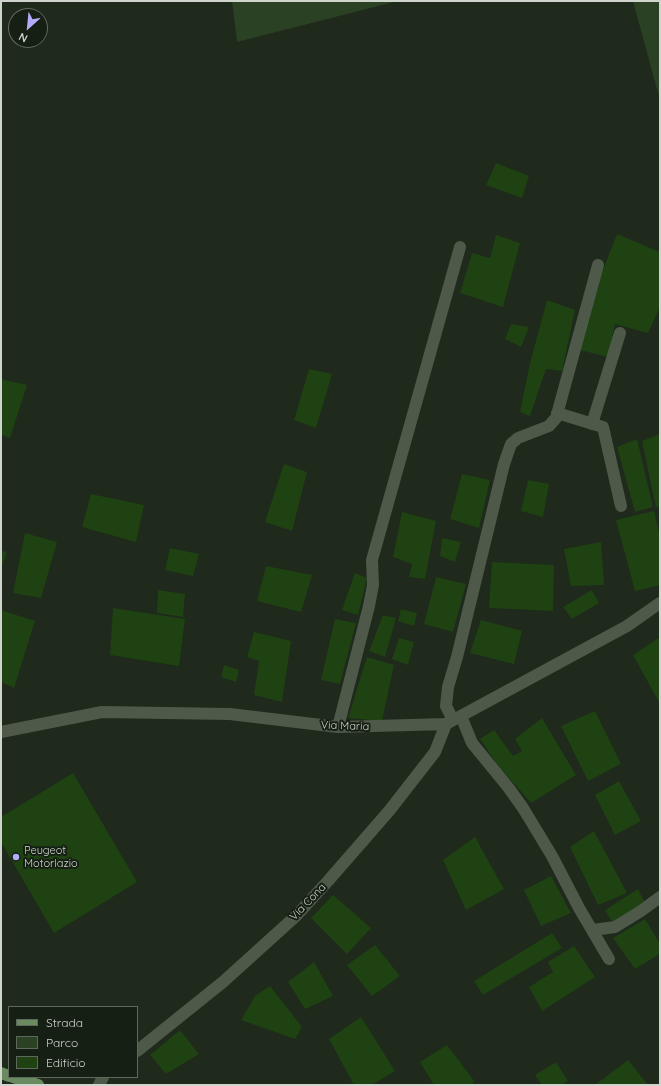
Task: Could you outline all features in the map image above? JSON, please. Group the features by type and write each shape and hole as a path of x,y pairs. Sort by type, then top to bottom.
{"main road":[{"path":"16,1078 38,1085"}],"street":[{"path":"338,727 370,606 373,585 372,560 460,247"},
{"path":"598,264 556,418 548,426 514,441 511,444 504,464 457,657 448,687 446,706 453,720 508,787 522,808 552,856 608,959"},
{"path":"592,424 620,333"},
{"path":"557,413 603,427 621,506"},
{"name":"Via Maria","path":"1,732 102,712 230,714 338,727 453,720 627,626 660,603"},
{"name":"Via Cona","path":"138,1050 223,982 297,915 389,811 435,752 453,720"},
{"path":"593,930 616,927 660,897"}],"green space":[{"path":"232,1 398,1 237,42"},
{"path":"633,1 660,1 660,94 658,93"}],"building":[{"path":"496,163 529,176 522,198 486,185"},
{"path":"617,234 660,252 660,307 648,333 615,324 608,357 580,350 599,280"},
{"path":"496,235 520,243 503,307 460,293 472,253 490,258"},
{"path":"547,300 575,310 562,371 546,369 530,416 520,412 530,363"},
{"path":"511,324 529,327 521,347 505,339"},
{"path":"309,369 332,374 316,428 294,420"},
{"path":"1,379 27,385 10,438 1,435"},
{"path":"660,434 660,506 656,508 642,441"},
{"path":"637,439 653,507 635,512 617,447"},
{"path":"284,464 307,472 292,531 265,522"},
{"path":"462,474 490,480 479,528 450,519"},
{"path":"528,480 549,484 543,517 521,511"},
{"path":"91,494 144,505 136,542 82,527"},
{"path":"654,511 660,536 660,585 635,591 616,520"},
{"path":"402,512 436,521 425,579 409,577 412,564 393,557"},
{"path":"25,533 57,542 41,598 13,593"},
{"path":"442,538 461,542 455,562 440,556"},
{"path":"601,542 604,585 571,586 564,549"},
{"path":"170,548 199,554 193,576 165,570"},
{"path":"1,550 7,553 1,568"},
{"path":"492,562 554,565 553,611 489,608"},
{"path":"266,566 312,575 301,612 257,601"},
{"path":"355,573 367,578 358,615 342,610"},
{"path":"436,577 466,584 453,632 424,624"},
{"path":"158,590 185,594 183,617 157,613"},
{"path":"592,590 599,603 572,619 563,607"},
{"path":"113,608 185,619 179,666 110,655"},
{"path":"401,609 417,613 414,626 398,621"},
{"path":"1,610 35,621 14,688 1,682"},
{"path":"383,615 396,618 385,657 369,651"},
{"path":"335,619 356,623 340,684 321,680"},
{"path":"481,620 522,631 514,664 470,653"},
{"path":"254,632 291,641 282,702 254,695 259,661 247,657"},
{"path":"660,637 660,704 633,655"},
{"path":"399,638 414,642 408,665 392,659"},
{"path":"367,657 394,665 382,721 348,718"},
{"path":"224,665 239,670 236,682 221,677"},
{"path":"595,711 621,764 588,781 561,726"},
{"path":"542,718 576,775 531,803 497,764 480,739 494,730 513,756 522,751 515,739"},
{"path":"73,773 137,882 54,933 1,842 1,817"},
{"path":"619,781 641,821 615,835 595,795"},
{"path":"594,831 627,893 598,905 570,847"},
{"path":"475,837 504,889 466,910 443,860"},
{"path":"551,876 571,913 541,926 524,890"},
{"path":"638,889 645,903 612,922 605,910"},
{"path":"333,895 371,928 347,954 311,918"},
{"path":"645,919 660,944 660,954 635,969 613,938"},
{"path":"552,933 562,948 483,995 474,981"},
{"path":"375,945 400,976 372,996 347,965"},
{"path":"574,946 595,977 542,1011 529,987 553,972 548,962"},
{"path":"314,962 333,996 305,1009 288,982"},
{"path":"270,986 302,1027 295,1039 241,1020 255,996"},
{"path":"361,1017 395,1071 372,1085 354,1085 329,1039"},
{"path":"180,1030 199,1054 166,1074 150,1055"},
{"path":"447,1045 475,1082 470,1085 434,1085 420,1062"},
{"path":"628,1060 648,1085 595,1085"},
{"path":"556,1062 568,1081 562,1085 542,1085 535,1075"}],"place":[{"name":"Peugeot Motorlazio","path":"16,857"}]}
